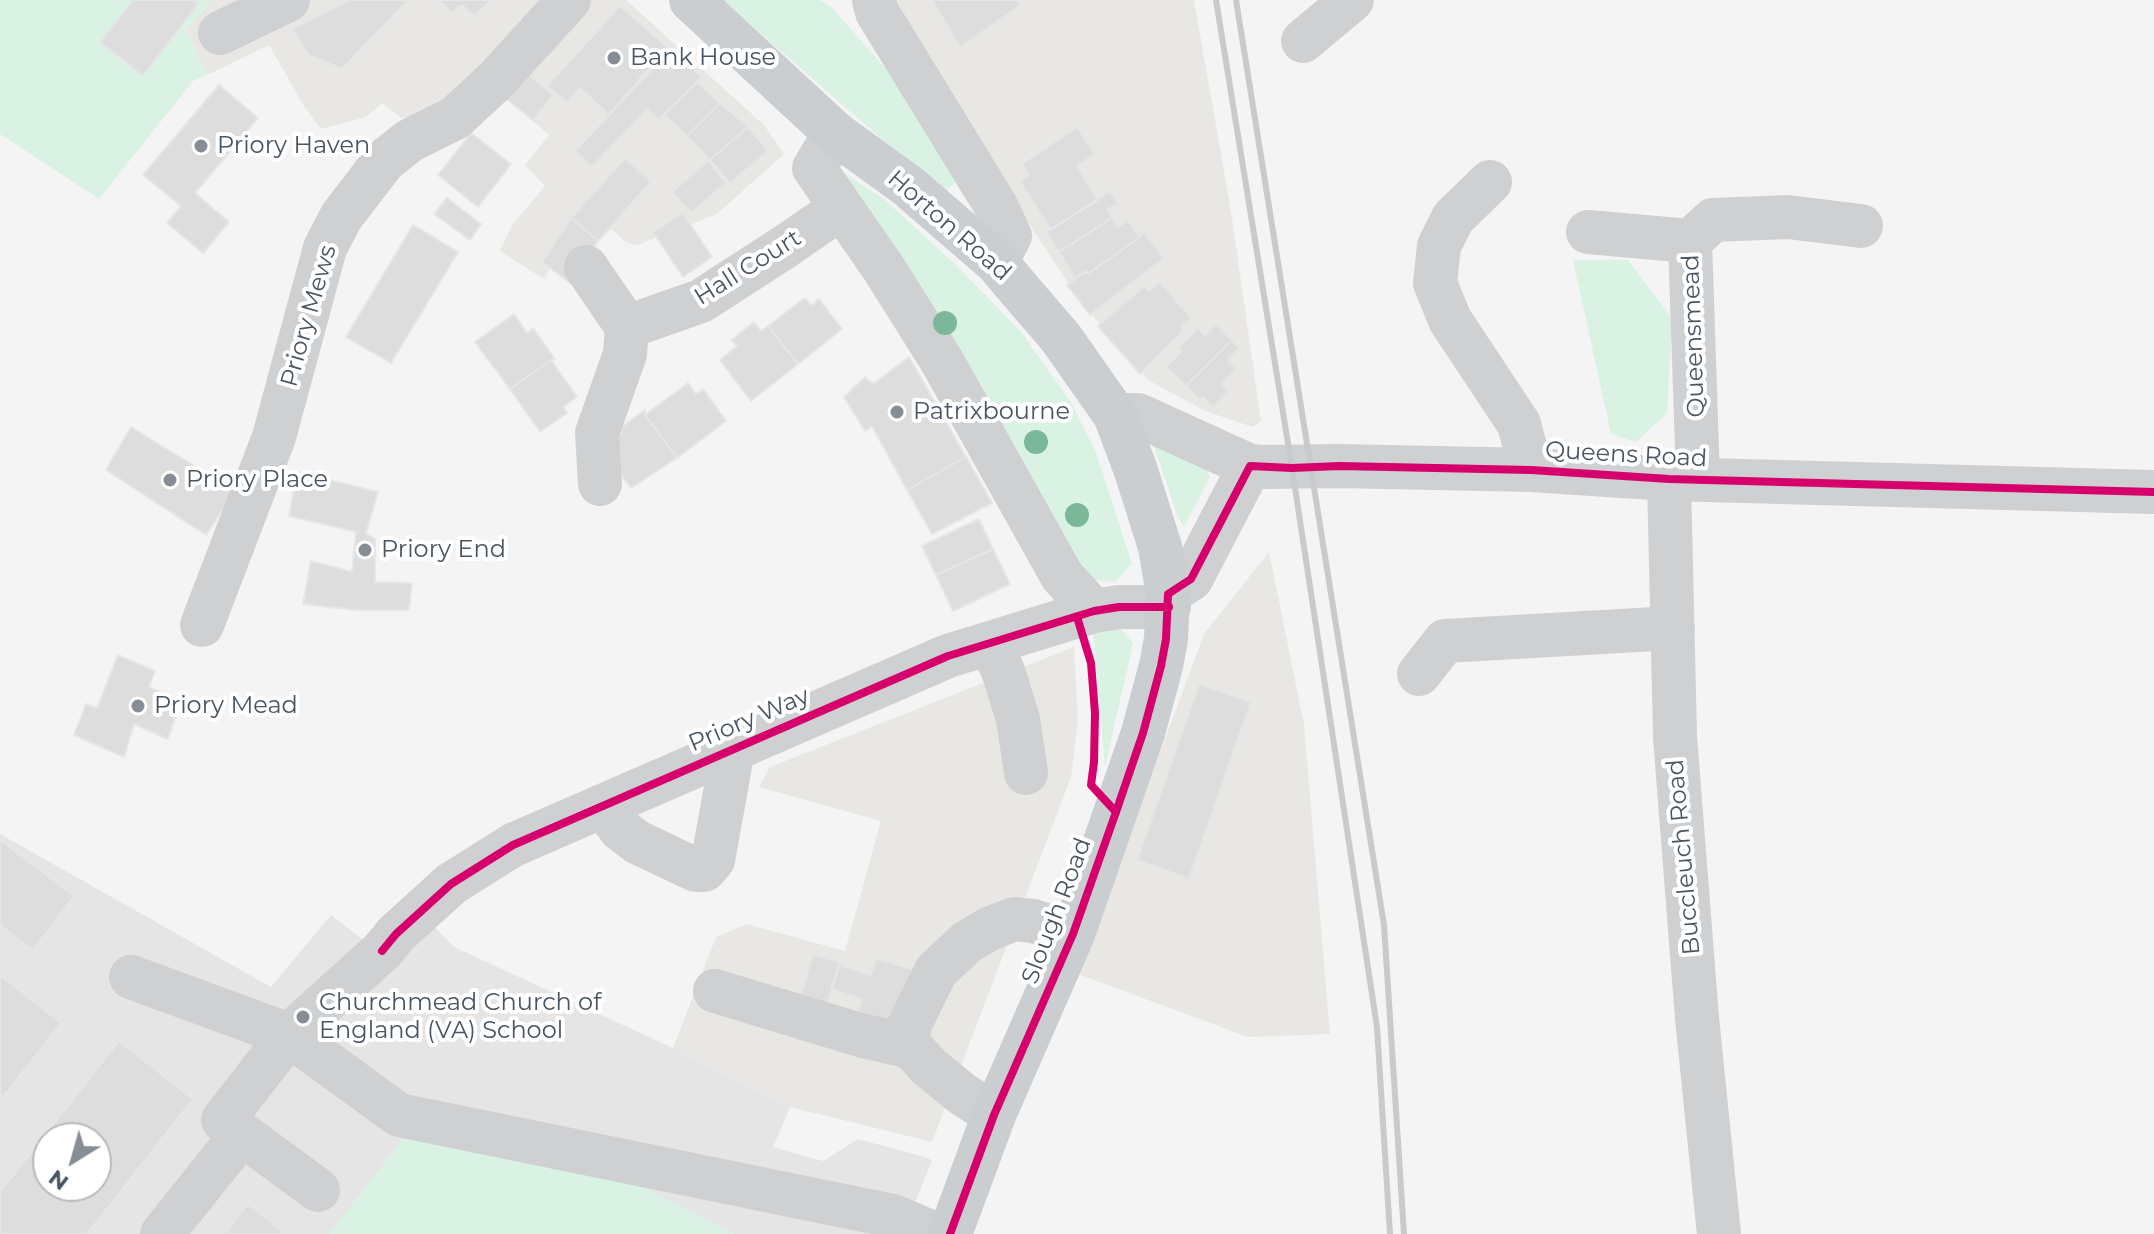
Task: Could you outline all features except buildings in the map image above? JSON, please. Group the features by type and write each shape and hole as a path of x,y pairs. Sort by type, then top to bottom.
{"main road":[{"name":"Horton Road","path":"691,0 835,133 908,186 996,262 1061,338 1115,415 1160,547 1168,600"},
{"name":"Slough Road","path":"950,1234 994,1115 1073,934 1143,733 1161,666 1168,600"}],"street":[{"path":"220,33 288,0"},
{"name":"Priory Mews","path":"202,625 274,437 325,248 341,217 384,161 409,141 455,118 496,80 569,0"},
{"path":"874,0 877,12 996,206 1010,236 996,262"},
{"path":"1303,41 1352,0"},
{"path":"835,133 814,168 884,269 943,363 1062,576 1094,611"},
{"path":"1490,182 1453,218 1439,246 1435,283 1450,320 1519,424 1531,470"},
{"name":"Hall Court","path":"627,327 701,301 841,208"},
{"name":"Queensmead","path":"1684,479 1690,241 1713,220 1788,217 1861,226"},
{"name":"Queensmead","path":"1588,232 1690,241"},
{"path":"586,267 627,327 625,354 597,433 600,484"},
{"name":"Queens Road","path":"1115,415 1138,415 1250,466 1531,470 1684,479 2154,492"},
{"path":"1168,600 1191,579 1250,466"},
{"name":"Buccleuch Road","path":"1684,479 1673,628 1675,737 1697,1018 1719,1234"},
{"name":"Priory Way","path":"242,1134 223,1120 289,1035 451,884 513,845 948,656 1094,611 1168,600"},
{"path":"1419,674 1445,641 1673,628"},
{"path":"991,644 1018,719 1026,773"},
{"path":"604,806 620,829 637,842 696,870 704,870 713,860 733,749"},
{"path":"994,1115 928,1066 911,1047 907,1030 936,971 967,942 989,929 1014,919 1033,921 1073,934"},
{"path":"131,977 289,1035 399,1115 893,1216 935,1234"},
{"path":"715,991 860,1035 911,1047"},
{"path":"162,1234 242,1134 318,1190"}],"shaded area":[{"path":"212,0 236,0 242,4 246,0 548,0 455,102 427,114 401,118 382,103 366,117 321,129 305,108 269,45 207,75 186,29"},
{"path":"587,0 626,0 764,125 784,154 717,214 638,245 627,243 611,229 598,241 575,223 544,279 500,251 512,225 545,186 525,165 549,135 506,98"},
{"path":"897,0 1194,0 1231,211 1261,421 1253,427 1205,411 1148,380 1080,301 994,171 901,14"},
{"path":"1269,552 1304,724 1330,1034 1248,1037 1078,974 1204,634"},
{"path":"1074,647 1078,721 1071,777 932,1142 790,1107 673,1048 716,937 746,924 845,951 881,821 759,787 770,767"},
{"name":"Churchmead Church of England (VA) School","path":"0,834 271,987 331,915 392,962 427,919 454,947 673,1048 790,1107 773,1147 823,1161 858,1139 928,1158 932,1161 902,1234 0,1234"}],"green space":[{"path":"0,0 212,0 186,29 207,75 193,81 99,199 0,134"},
{"path":"722,0 820,0 832,8 886,69 961,177 944,193"},
{"path":"839,170 884,199 958,267 1021,332 1070,401 1096,452 1132,564 1115,582 1094,580 1078,574"},
{"path":"1573,260 1628,260 1672,319 1667,413 1636,442 1611,434"},
{"path":"1154,446 1207,470 1210,477 1184,527 1177,515"},
{"path":"1120,628 1133,643 1105,767 1093,631"},
{"path":"408,1132 630,1181 735,1234 329,1234"}],"railway":[{"path":"1216,0 1292,468 1377,1027 1390,1234"},
{"path":"1236,0 1384,925 1404,1234"}],"cycle path":[{"path":"950,1234 994,1115 1073,934 1143,733 1166,639 1168,594 1191,579 1250,466 1531,470 1669,479 2154,492"},
{"path":"382,951 396,934 451,884 513,845 948,656 1094,611 1119,607 1169,607"},
{"path":"1077,617 1091,663 1095,713 1091,785 1116,812"}],"place":[{"name":"Bank House","path":"614,58"},
{"name":"Priory Haven","path":"201,146"},
{"name":"Patrixbourne","path":"897,412"},
{"name":"Priory Place","path":"170,480"},
{"name":"Priory End","path":"365,550"},
{"name":"Priory Mead","path":"138,706"},
{"name":"Churchmead Church of England (VA) School","path":"303,1017"}]}
